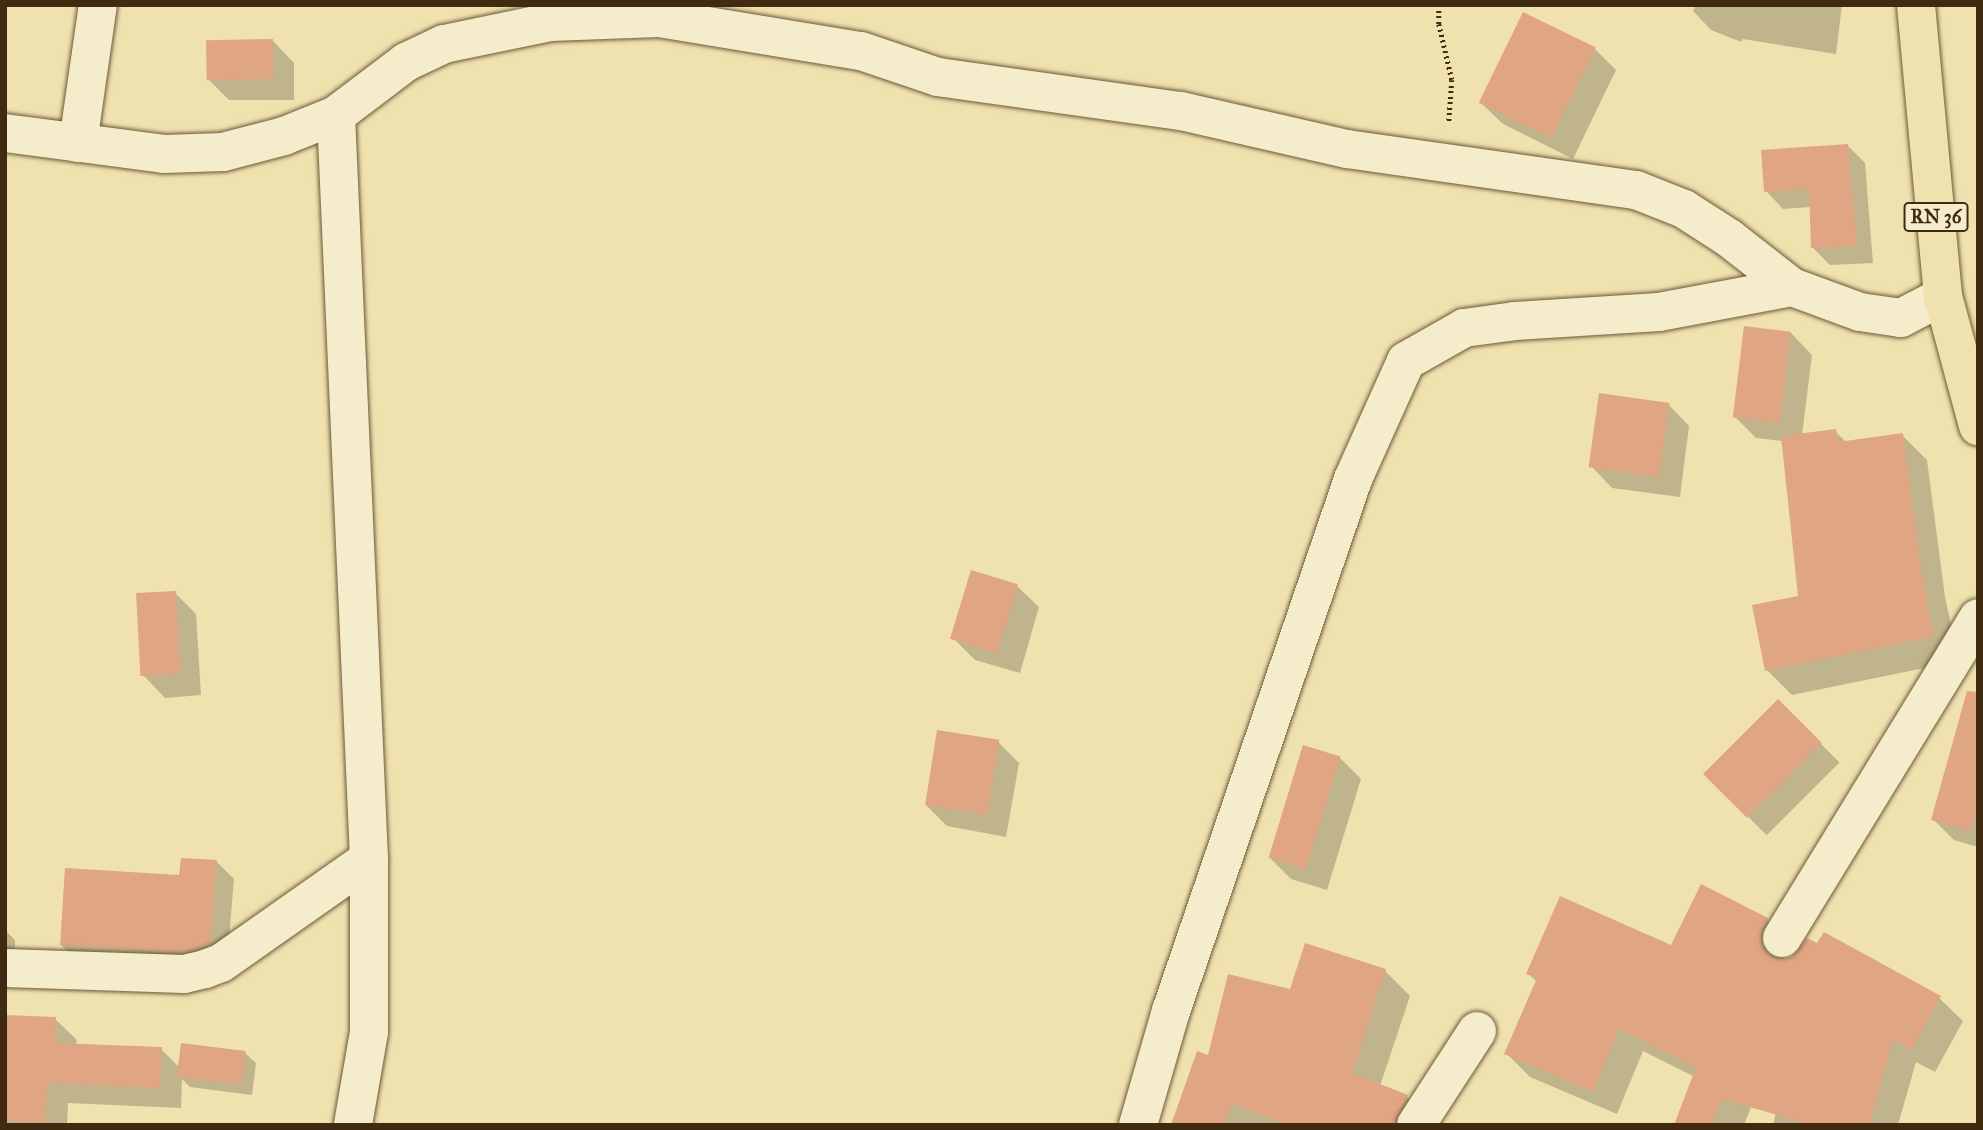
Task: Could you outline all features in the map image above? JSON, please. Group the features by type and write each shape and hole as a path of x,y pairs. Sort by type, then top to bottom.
{"main road":[{"name":"RN 36","path":"1916,5 1943,296 1978,426"}],"street":[{"path":"78,143 98,5"},
{"path":"5,133 164,154 223,152 284,135 336,116 406,62 444,44 550,22 659,18 862,51 938,76 1181,111 1347,149 1636,190 1684,209 1729,238 1792,287 1860,312 1901,318 1943,296"},
{"path":"336,116 369,859 369,1032 353,1125"},
{"path":"1138,1125 1171,1011 1353,479 1406,361 1464,328 1515,321 1659,312 1792,287"},
{"path":"1782,938 1978,618"},
{"path":"5,968 160,974 184,974 205,969 222,963 369,859"},
{"path":"1416,1125 1477,1031"}],"path":[{"path":"1439,5 1439,24 1452,80 1443,161"}],"building":[{"path":"1523,12 1596,48 1552,138 1479,103"},
{"path":"273,39 274,79 207,80 206,40"},
{"path":"1848,144 1857,246 1811,248 1809,189 1764,192 1761,150"},
{"path":"1744,326 1791,332 1779,423 1733,417"},
{"path":"1599,393 1669,403 1659,477 1589,467"},
{"path":"1836,429 1838,442 1903,433 1921,570 1934,636 1765,671 1752,605 1798,596 1781,436"},
{"path":"971,570 1018,584 997,653 950,639"},
{"path":"176,591 180,674 140,676 136,593"},
{"path":"1967,691 1978,692 1978,803 1970,831 1931,820"},
{"path":"1778,699 1822,743 1747,818 1703,774"},
{"path":"937,730 999,740 987,815 925,805"},
{"path":"1303,745 1340,756 1306,869 1269,858"},
{"path":"181,858 217,860 210,944 182,952 60,945 65,868 179,875"},
{"path":"1701,884 1768,918 1760,938 1763,949 1771,957 1782,960 1792,957 1807,938 1817,943 1824,932 1941,996 1911,1050 1893,1040 1869,1125 1812,1125 1722,1099 1712,1125 1674,1125 1696,1067 1619,1029 1593,1092 1504,1054 1537,978 1526,974 1560,896 1671,945"},
{"path":"1305,943 1386,969 1352,1073 1408,1095 1394,1125 1287,1125 1232,1103 1224,1125 1171,1125 1197,1051 1208,1055 1228,974 1290,989"},
{"path":"5,1015 56,1017 55,1043 162,1047 160,1088 47,1083 45,1123 5,1120"},
{"path":"181,1043 246,1051 241,1085 177,1077"}]}
